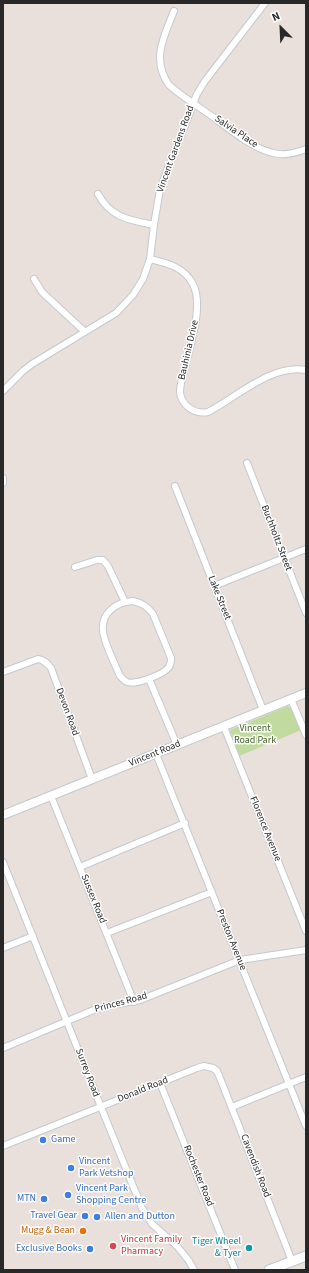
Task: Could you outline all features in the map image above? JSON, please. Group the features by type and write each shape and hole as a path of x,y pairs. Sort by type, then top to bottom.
{"main road":[{"path":"268,1270 306,1256"}],"street":[{"name":"Vincent Gardens Road","path":"3,391 32,364 116,312 127,302 139,287 150,259 160,189 193,102 205,81 265,3"},
{"name":"Salvia Place","path":"174,11 163,42 159,59 163,75 169,85 242,138 261,149 272,153 281,154 306,149"},
{"path":"98,194 105,205 115,214 129,220 154,225"},
{"name":"Bauhinia Drive","path":"150,259 176,267 188,277 196,291 196,315 180,387 182,400 190,409 199,413 208,412 265,378 279,372 295,369 306,370"},
{"path":"34,280 42,292 85,332"},
{"name":"Buchholtz Street","path":"247,463 306,613"},
{"path":"3,478 3,483"},
{"name":"Lake Street","path":"175,486 263,710"},
{"path":"214,586 306,549"},
{"path":"75,567 97,560 103,560 108,566 125,602"},
{"path":"133,601 141,603 153,614 171,658 171,664 168,668 149,679 135,682 123,680 120,676 103,631 106,617 110,610 125,602 133,601"},
{"name":"Devon Road","path":"3,672 38,659 47,663 51,668 92,779"},
{"path":"149,679 177,745"},
{"name":"Vincent Road","path":"3,814 306,693"},
{"path":"291,699 306,735"},
{"name":"Florence Avenue","path":"224,726 306,931"},
{"name":"Preston Avenue","path":"156,754 306,1126"},
{"name":"Sussex Road","path":"51,796 134,1002"},
{"path":"80,867 185,823"},
{"name":"Surrey Road","path":"3,862 101,1107 148,1219 177,1246 194,1270"},
{"path":"107,933 212,892"},
{"path":"3,948 33,936"},
{"name":"Princes Road","path":"3,1048 90,1012 109,1005 134,1002 240,960 306,950"},
{"name":"Donald Road","path":"3,1146 204,1066 213,1068 217,1071"},
{"name":"Cavendish Road","path":"217,1071 292,1262"},
{"path":"232,1107 306,1077"},
{"name":"Rochester Road","path":"160,1083 235,1270"}],"green space":[{"name":"Vincent Road Park","path":"288,706 292,710 301,730 239,756 230,730"}],"place":[{"name":"Game","path":"43,1140"},
{"name":"Vincent Park Vetshop","path":"71,1168"},
{"name":"Vincent Park Shopping Centre","path":"68,1195"},
{"name":"MTN","path":"44,1199"},
{"name":"Travel Gear","path":"85,1216"},
{"name":"Allen and Dutton","path":"97,1217"},
{"name":"Mugg & Bean","path":"83,1231"},
{"name":"Vincent Family Pharmacy","path":"113,1246"},
{"name":"Tiger Wheel & Tyer","path":"249,1248"},
{"name":"Exclusive Books","path":"90,1249"}]}
